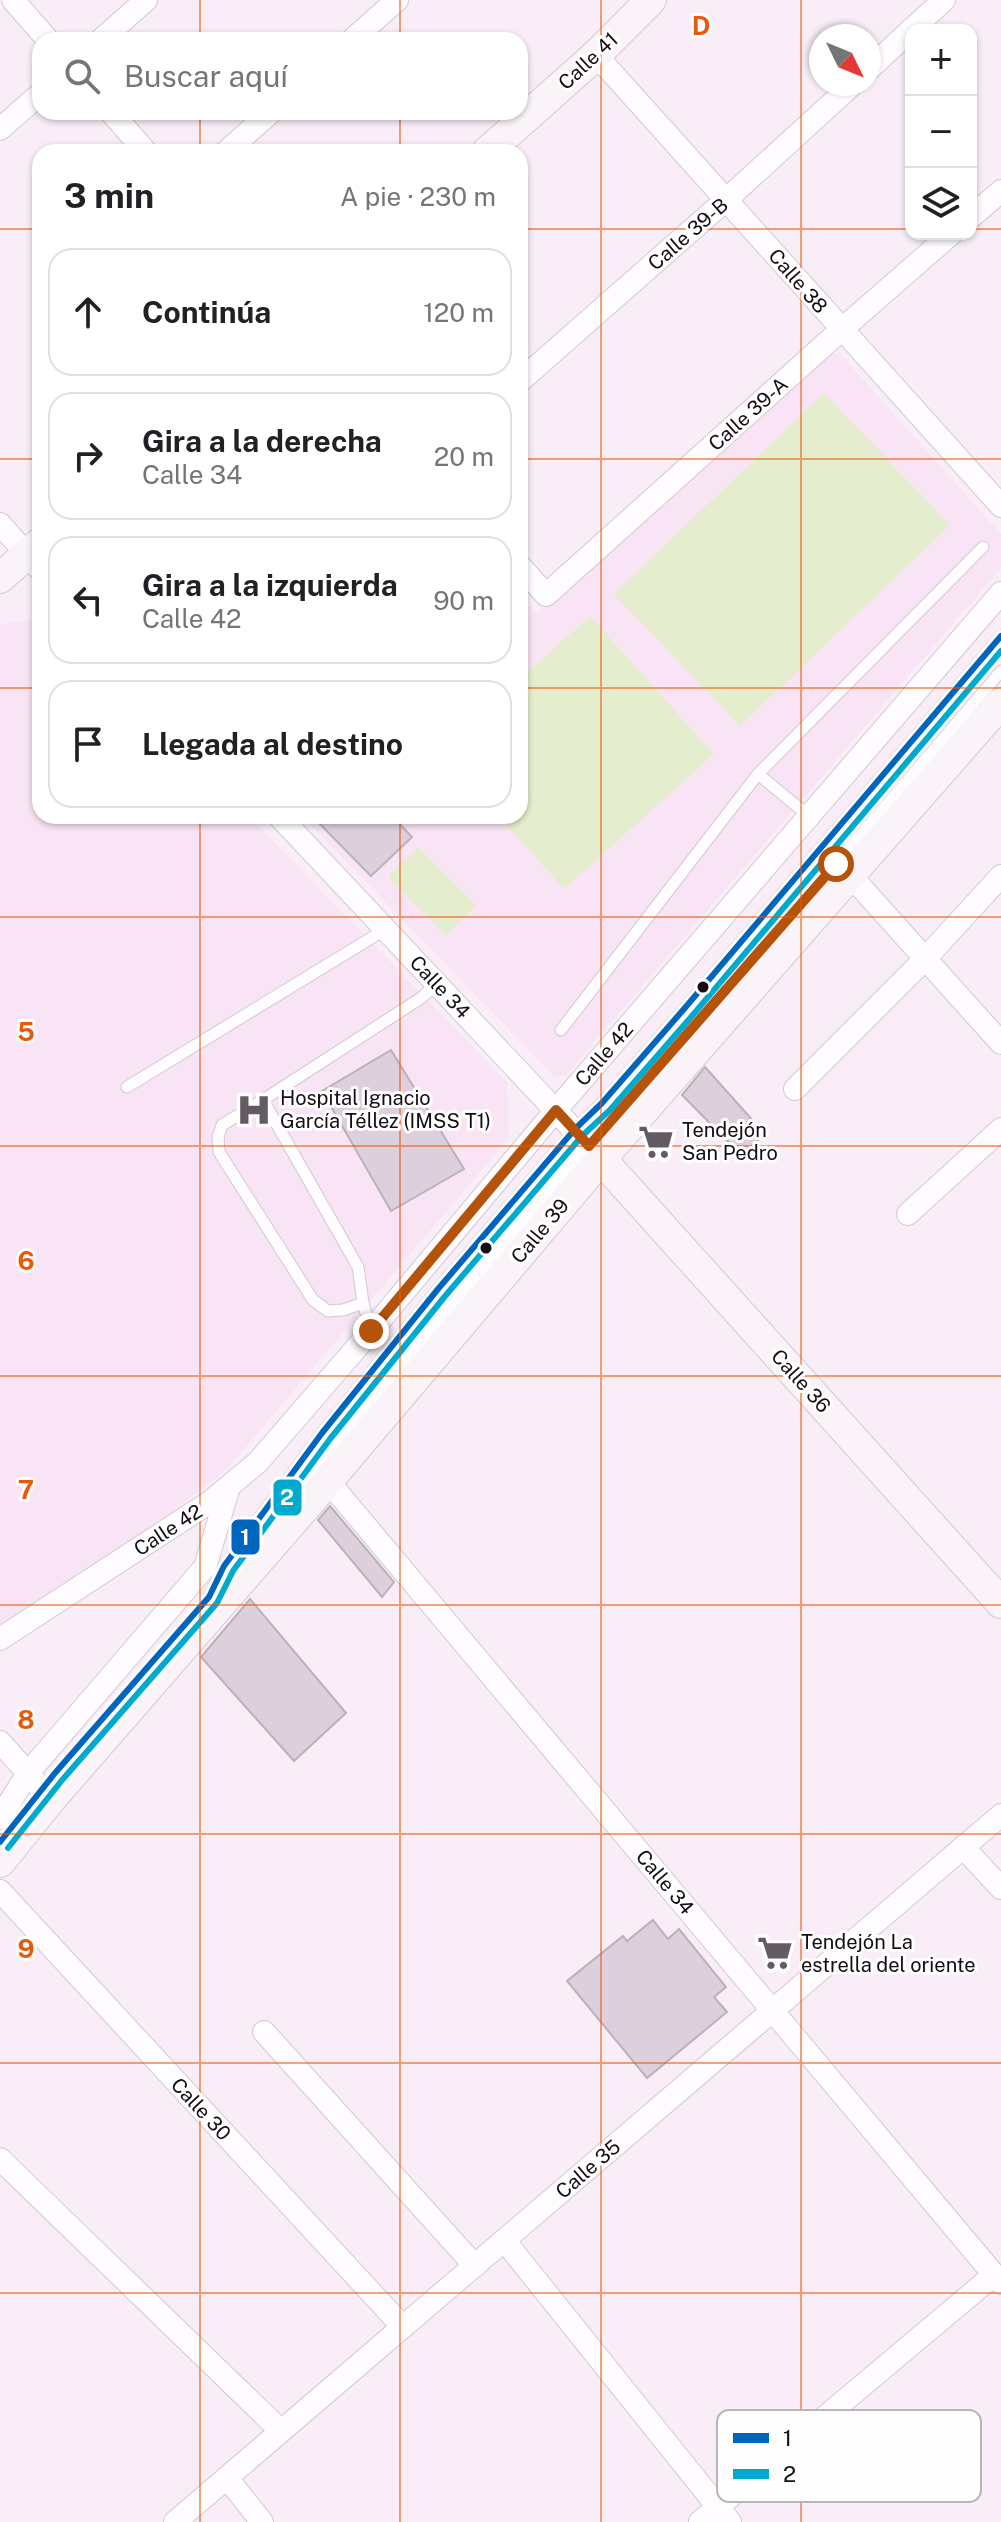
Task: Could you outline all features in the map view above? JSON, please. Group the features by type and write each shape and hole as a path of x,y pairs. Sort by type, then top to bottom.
{"main road":[{"name":"Calle 41","path":"528,116 596,55 650,0"},
{"name":"Calle 41","path":"496,144 523,120"},
{"path":"0,578 32,558"},
{"name":"Calle 39","path":"7,1824 328,1481 588,1145 850,875 1001,703"},
{"name":"Calle 36","path":"588,1145 1001,1603"}],"street":[{"path":"13,0 41,32"},
{"path":"110,32 146,0"},
{"path":"361,32 397,0"},
{"path":"918,24 944,0"},
{"path":"881,58 905,36"},
{"name":"Calle 38","path":"596,55 1001,506"},
{"name":"Calle 39-B","path":"528,374 840,96"},
{"path":"0,129 32,101"},
{"path":"118,120 139,144"},
{"path":"235,144 262,120"},
{"path":"977,212 1001,191"},
{"name":"Calle 39-A","path":"528,575 546,595 944,240"},
{"path":"0,524 32,552"},
{"name":"Calle 42","path":"0,1639 210,1502 258,1462 1001,593"},
{"name":"Calle 34","path":"287,824 588,1145"},
{"path":"850,875 1001,1043"},
{"path":"795,1089 925,959 1001,876"},
{"path":"908,1214 1001,1129"},
{"name":"Calle 34","path":"328,1481 998,2279"},
{"path":"0,1742 52,1779 205,1567 229,1487"},
{"name":"Calle 39","path":"7,1824 52,1779"},
{"name":"Calle 35","path":"175,2522 1001,1815"},
{"path":"963,1847 1001,1888"},
{"name":"Calle 30","path":"0,1891 403,2327"},
{"path":"264,2032 475,2266"},
{"path":"0,2159 281,2431"},
{"path":"504,2240 724,2514 700,2522"},
{"path":"845,2410 998,2279"},
{"path":"227,2478 262,2522"}],"lane":[{"path":"561,1030 758,774 983,547"},
{"path":"209,1597 224,1566 322,1433 438,1289 588,1145 602,1103 1001,636"},
{"path":"52,1779 588,1145 826,876 1001,671"},
{"path":"758,774 809,816"},
{"path":"127,1087 386,929"},
{"path":"363,1303 328,1311 313,1300 219,1152 218,1137 222,1125 421,998 437,984"},
{"path":"263,1100 358,1267 371,1331"}],"shaded area":[{"path":"825,354 840,354 1001,534 1001,568 565,1076 554,1076 310,824 528,824 528,604 537,613"},
{"name":"Hospital Ignacio García Téllez (IMSS T1)","path":"32,620 32,824 257,824 507,1082 509,1138 227,1469 136,1540 0,1627 0,624"}],"green space":[{"path":"824,393 950,525 740,726 614,594"},
{"path":"590,616 714,754 564,889 505,824 528,824 528,672"},
{"path":"418,847 476,905 446,936 388,877"}],"building":[{"path":"320,824 400,824 412,837 371,876"},
{"path":"391,1050 464,1169 391,1211 322,1091"},
{"path":"705,1067 765,1134 741,1155 682,1095"},
{"path":"330,1506 394,1582 382,1597 318,1520"},
{"path":"250,1599 346,1713 294,1761 201,1657"},
{"path":"653,1920 668,1939 679,1929 726,1987 714,1997 727,2012 647,2078 567,1981 623,1936 627,1941"}],"transit line":[{"name":"1","path":"0,1842 55,1773 209,1597 224,1566 322,1433 438,1289 575,1129 602,1103 684,1009 1001,636"},
{"name":"2","path":"8,1848 63,1779 217,1603 233,1571 330,1439 446,1295 582,1136 610,1110 692,1016 1001,651"}],"place":[{"name":"Hospital Ignacio García Téllez (IMSS T1)","path":"254,1110"},
{"name":"Tendejón San Pedro","path":"656,1142"},
{"name":"Tendejón La estrella del oriente","path":"775,1953"}],"route":[{"path":"371,1331 556,1110 589,1146 836,864"}]}
